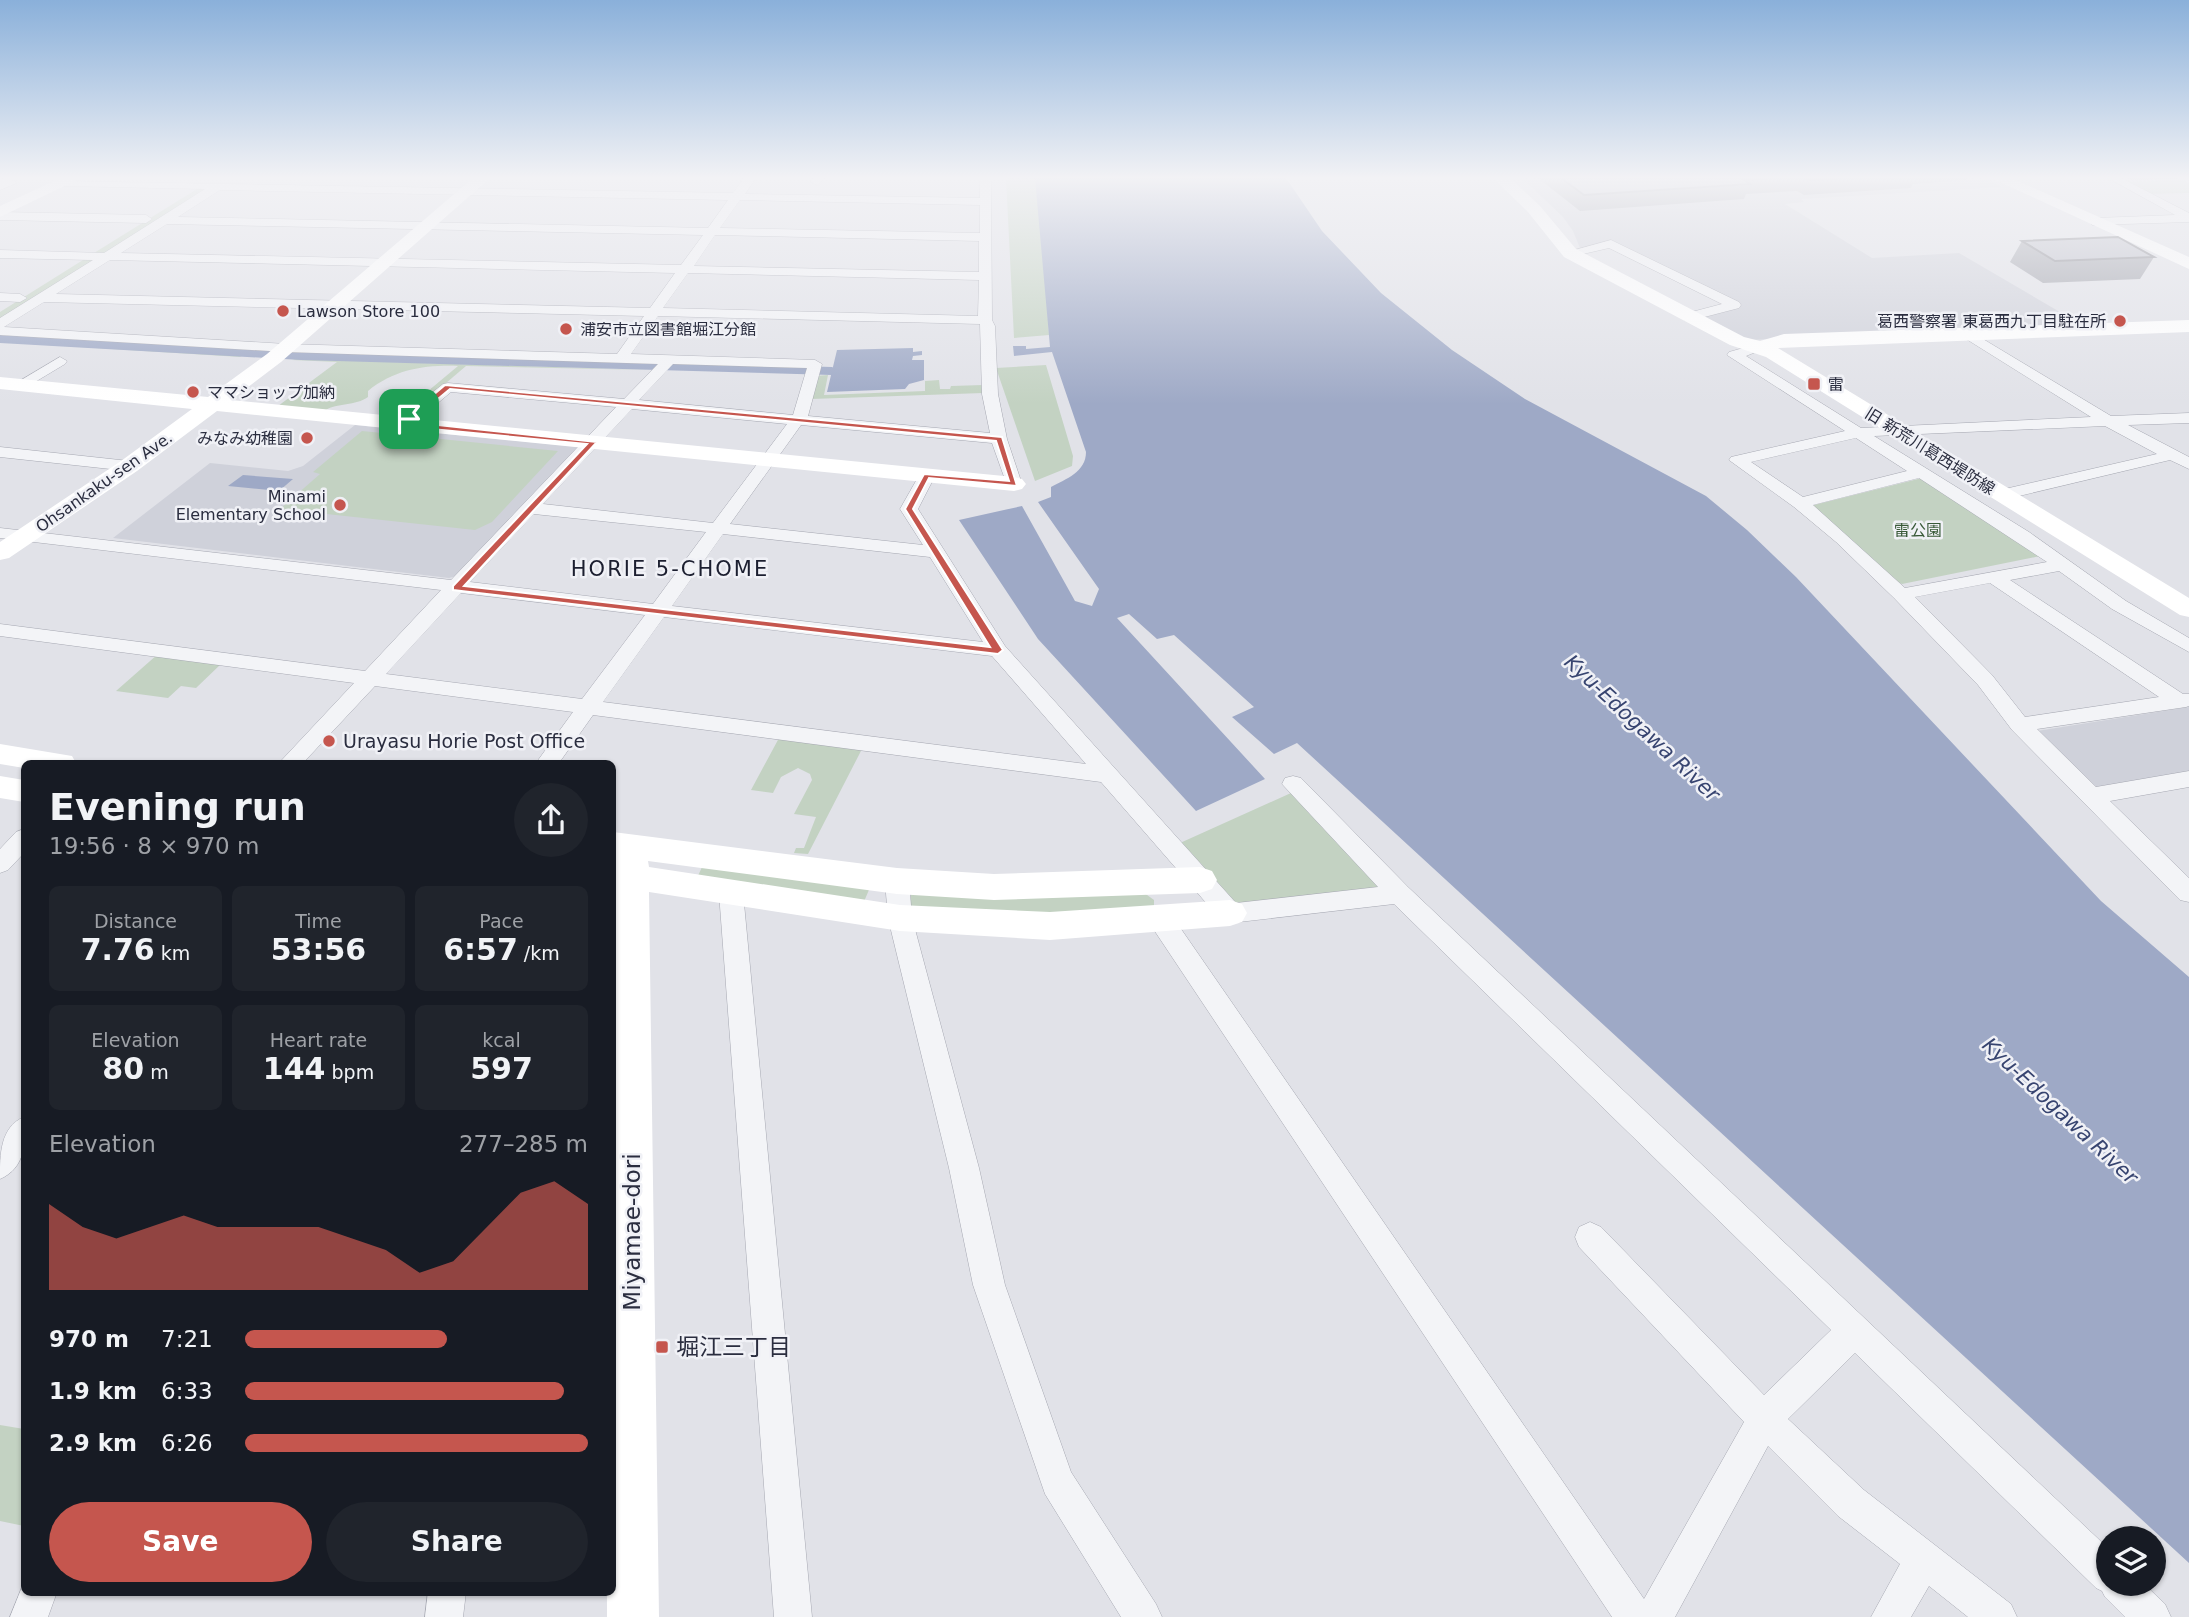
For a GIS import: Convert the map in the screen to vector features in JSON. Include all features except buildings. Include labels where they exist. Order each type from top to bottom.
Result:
[{"type":"street","points":[[0,310],[90,253]]},
{"type":"street","points":[[0,324],[111,253]]},
{"type":"street","name":"Ohsankaku-sen Ave.","points":[[0,553],[129,466],[213,405],[281,352],[394,253]]},
{"type":"street","points":[[621,358],[696,253]]},
{"type":"street","points":[[10,384],[1014,484],[999,439],[990,394],[988,326],[985,320],[986,253]]},
{"type":"street","name":"旧 新荒川葛西堤防線","points":[[1571,253],[1737,341],[1761,347],[2189,609]]},
{"type":"street","points":[[1630,253],[1734,304],[1689,317]]},
{"type":"street","points":[[2168,253],[2189,264]]},
{"type":"street","points":[[0,254],[986,276]]},
{"type":"street","points":[[0,297],[20,298]]},
{"type":"street","points":[[41,298],[985,320]]},
{"type":"street","points":[[2189,326],[1784,340],[1734,355],[2023,536],[2119,605],[2189,646]]},
{"type":"street","points":[[0,331],[281,352],[621,358],[664,366],[813,371],[803,412],[549,760]]},
{"type":"street","points":[[1968,334],[2106,420],[2189,464]]},
{"type":"street","points":[[10,384],[60,361]]},
{"type":"street","points":[[293,760],[664,366]]},
{"type":"street","points":[[403,424],[448,387],[999,439]]},
{"type":"street","points":[[2189,418],[1895,429],[1857,433],[1737,460],[1800,503],[1842,538],[1901,594],[1985,680],[2020,725],[2189,892]]},
{"type":"street","points":[[0,452],[129,466]]},
{"type":"street","points":[[2002,495],[2172,455]]},
{"type":"street","points":[[1800,503],[1922,472]]},
{"type":"street","points":[[927,476],[909,509],[998,650],[1230,913]]},
{"type":"street","points":[[529,508],[937,552]]},
{"type":"street","points":[[0,533],[998,650]]},
{"type":"street","points":[[1901,594],[1993,578],[2089,549]]},
{"type":"street","points":[[1993,578],[2184,700]]},
{"type":"street","points":[[0,630],[1109,775]]},
{"type":"street","points":[[2020,725],[2184,700]]},
{"type":"street","points":[[0,754],[41,760]]},
{"type":"street","points":[[2091,796],[2189,779]]},
{"type":"street","points":[[1293,783],[1399,894],[2096,1563]]},
{"type":"street","points":[[0,787],[21,790]]},
{"type":"street","points":[[0,864],[21,841]]},
{"type":"street","points":[[622,861],[993,887],[1200,880]]},
{"type":"street","points":[[622,861],[731,893],[900,918],[1050,926],[1161,920],[1399,894]]},
{"type":"street","name":"Miyamae-dori","points":[[622,861],[633,1617]]},
{"type":"street","points":[[897,881],[900,918],[964,1168],[989,1284],[1057,1482],[1143,1617]]},
{"type":"street","points":[[731,893],[793,1617]]},
{"type":"street","points":[[1161,920],[1633,1617]]},
{"type":"street","points":[[0,1165],[21,1134]]},
{"type":"street","points":[[1590,1237],[1764,1419],[1851,1503],[1998,1617]]},
{"type":"street","points":[[1655,1617],[1764,1419],[1854,1331]]},
{"type":"street","points":[[1890,1617],[1923,1561]]},
{"type":"street","points":[[29,1617],[37,1596]]},
{"type":"street","points":[[444,1617],[447,1596]]},
{"type":"street","points":[[2130,1596],[2152,1617]]},
{"type":"shaded area","points":[[1637,253],[1865,253],[1872,258],[1960,253],[2084,326],[1747,340],[1700,316],[1741,304]]},
{"type":"shaded area","name":"Minami Elementary School","points":[[355,425],[579,447],[456,576],[449,578],[113,538],[210,463],[288,471],[303,466]]},
{"type":"shaded area","points":[[2189,707],[2189,772],[2096,787],[2037,731]]},
{"type":"green space","points":[[1010,253],[1044,253],[1049,335],[1014,338]]},
{"type":"green space","points":[[83,260],[97,260],[0,320],[0,312]]},
{"type":"green space","points":[[0,342],[243,355],[240,357]]},
{"type":"green space","points":[[292,360],[650,370],[466,366],[405,418],[397,417],[458,366],[434,366],[400,373],[368,391],[368,397],[363,400],[326,410],[278,406],[337,362]]},
{"type":"green space","points":[[1046,365],[1073,456],[1072,466],[1035,481],[996,368]]},
{"type":"green space","points":[[828,375],[824,395],[925,391],[925,381],[939,380],[940,389],[983,385],[983,393],[811,399],[816,376]]},
{"type":"green space","points":[[362,431],[558,451],[492,522],[475,530],[280,509],[320,474],[313,472]]},
{"type":"green space","name":"雷公園","points":[[1922,478],[2045,555],[1902,584],[1893,580],[1814,509],[1814,505]]},
{"type":"green space","points":[[158,654],[221,664],[196,688],[181,686],[168,698],[116,691]]},
{"type":"green space","points":[[779,738],[862,749],[808,854],[794,853],[796,848],[804,848],[816,817],[794,814],[812,780],[810,774],[798,768],[781,777],[773,793],[751,790]]},
{"type":"green space","points":[[1291,793],[1379,885],[1377,890],[1242,905],[1233,901],[1180,843]]},
{"type":"green space","points":[[703,865],[871,885],[863,904],[696,880]]},
{"type":"green space","points":[[1143,892],[1154,900],[1154,907],[1149,911],[926,914],[909,905],[911,894]]},
{"type":"green space","points":[[0,1425],[21,1428],[21,1525],[0,1521]]},
{"type":"water","name":"Kyu-Edogawa River","points":[[1042,253],[1343,253],[1381,293],[1452,350],[1525,399],[1706,496],[1747,530],[1796,577],[2101,901],[2189,977],[2189,1563],[2166,1542],[2166,1526],[2149,1526],[1297,743],[1274,754],[1232,717],[1254,707],[1174,635],[1157,639],[1129,614],[1117,618],[1265,779],[1196,811],[1038,639],[959,520],[1022,506],[1075,601],[1092,606],[1099,589],[1038,502],[1051,497],[1051,487],[1079,470],[1086,452],[1052,352],[1014,356],[1013,346],[1026,346],[1026,349],[1050,347]]},
{"type":"water","points":[[913,348],[913,352],[922,351],[922,355],[913,356],[912,360],[924,360],[924,380],[909,384],[905,389],[827,392],[837,350]]},
{"type":"water","points":[[243,475],[293,479],[279,491],[228,486]]},
{"type":"waterway","points":[[0,339],[301,356],[832,371]]},
{"type":"place","name":"Lawson Store 100","points":[[283,311]]},
{"type":"place","name":"葛西警察署 東葛西九丁目駐在所","points":[[2120,321]]},
{"type":"place","name":"浦安市立図書館堀江分館","points":[[566,329]]},
{"type":"place","name":"雷","points":[[1814,384]]},
{"type":"place","name":"ママショップ加納","points":[[193,392]]},
{"type":"place","name":"みなみ幼稚園","points":[[307,438]]},
{"type":"place","name":"Minami Elementary School","points":[[340,505]]},
{"type":"place","name":"Urayasu Horie Post Office","points":[[329,741]]},
{"type":"place","name":"堀江三丁目","points":[[662,1347]]},
{"type":"district","name":"HORIE 5-CHOME","points":[[670,569]]},
{"type":"route","points":[[448,387],[999,439],[1014,484],[927,476],[909,509],[998,650],[457,588],[520,517],[593,442],[403,424],[409,419],[448,387]]}]
